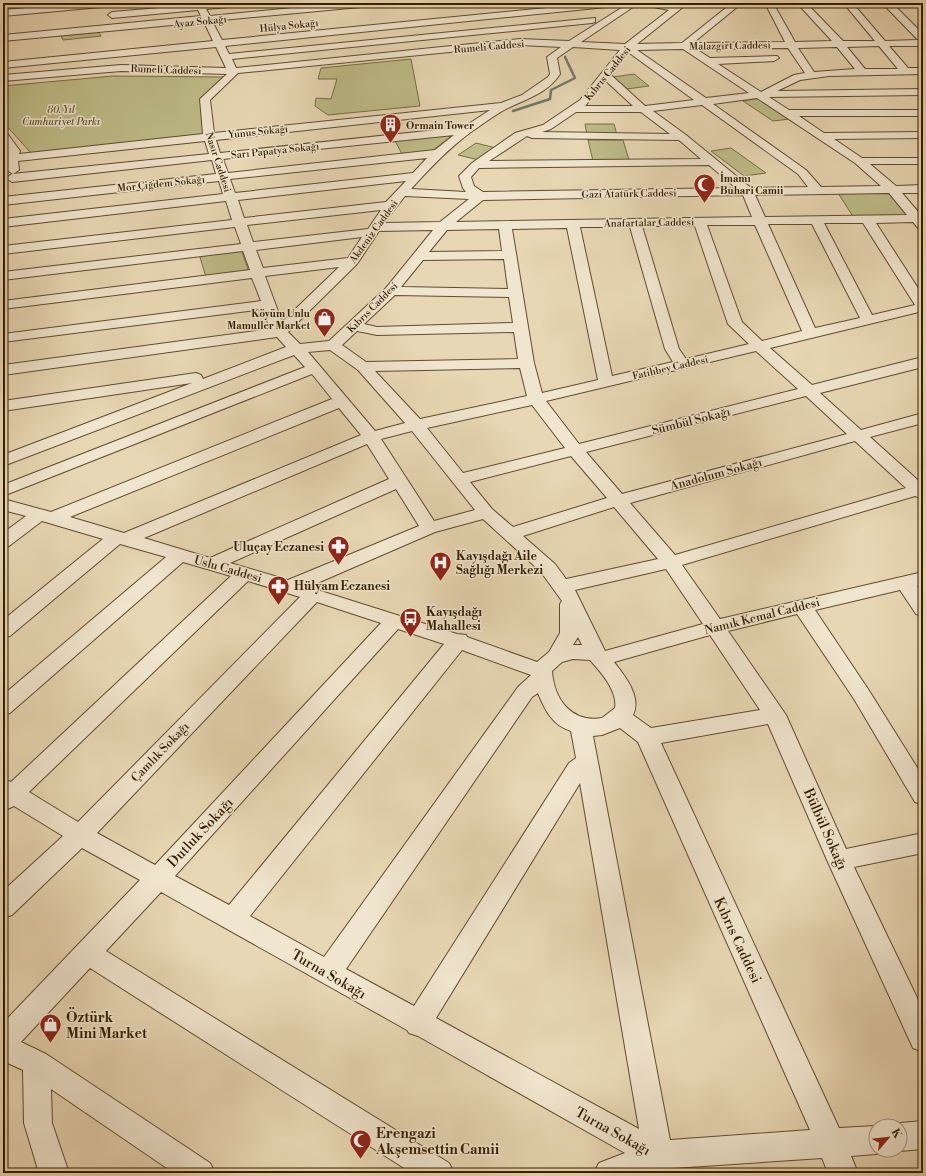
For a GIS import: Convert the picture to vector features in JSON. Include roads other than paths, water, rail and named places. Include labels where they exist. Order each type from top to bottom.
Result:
[{"type":"street","points":[[3,13],[112,3]]},
{"type":"street","points":[[106,16],[200,5],[240,3]]},
{"type":"street","points":[[3,38],[207,20],[371,3]]},
{"type":"street","name":"Hülya Sokağı","points":[[3,65],[509,15],[574,5],[624,3]]},
{"type":"street","name":"Akdeniz Caddesi","points":[[279,331],[352,261],[390,205],[415,176],[438,153],[467,130],[504,105],[526,97],[552,79],[555,74],[552,56],[570,45],[595,22],[635,3]]},
{"type":"street","points":[[646,3],[680,6]]},
{"type":"street","points":[[738,3],[700,32],[685,46],[710,61],[859,161],[892,189],[921,221]]},
{"type":"street","points":[[768,3],[798,57],[811,75]]},
{"type":"street","points":[[802,3],[887,3],[918,29],[923,42]]},
{"type":"street","points":[[802,3],[840,44],[862,72]]},
{"type":"street","points":[[848,3],[905,71]]},
{"type":"street","points":[[200,5],[233,73]]},
{"type":"street","points":[[574,5],[595,22]]},
{"type":"street","name":"Kıbrıs Caddesi","points":[[333,345],[391,291],[444,226],[480,196],[469,188],[465,176],[476,165],[518,135],[547,127],[584,102],[627,47],[680,6]]},
{"type":"street","points":[[502,7],[536,43]]},
{"type":"street","points":[[226,57],[521,27],[595,22]]},
{"type":"street","name":"Malazgirt Caddesi","points":[[536,43],[627,47],[923,42]]},
{"type":"street","name":"Rumeli Caddesi","points":[[3,80],[122,71],[233,73],[536,43]]},
{"type":"street","points":[[627,47],[802,172],[817,190]]},
{"type":"street","points":[[710,61],[798,57]]},
{"type":"street","points":[[760,95],[798,77],[811,75],[829,73],[923,71]]},
{"type":"street","name":"Nasır Caddesi","points":[[233,73],[205,99],[209,137],[279,331]]},
{"type":"street","points":[[605,75],[643,109],[682,137],[710,162],[747,191],[810,334]]},
{"type":"street","points":[[574,109],[643,109],[760,95],[923,92]]},
{"type":"street","name":"Yunus Sokağı","points":[[7,156],[209,137],[504,105]]},
{"type":"street","points":[[788,113],[923,113]]},
{"type":"street","name":"Sarı Papatya Sokağı","points":[[12,178],[467,130]]},
{"type":"street","points":[[3,135],[14,151],[7,156],[13,170],[12,178],[3,196]]},
{"type":"street","points":[[518,135],[682,137]]},
{"type":"street","points":[[822,136],[923,135]]},
{"type":"street","name":"Mor Çiğdem Sokağı","points":[[3,201],[438,153]]},
{"type":"street","points":[[859,161],[923,161]]},
{"type":"street","points":[[476,165],[710,162]]},
{"type":"street","points":[[3,223],[415,176]]},
{"type":"street","name":"Gazi Atatürk Caddesi","points":[[401,192],[480,196],[923,188]]},
{"type":"street","points":[[3,250],[390,205]]},
{"type":"street","points":[[867,219],[923,307]]},
{"type":"street","name":"Anafartalar Caddesi","points":[[3,276],[248,247],[373,229],[444,226],[867,219],[921,221]]},
{"type":"street","points":[[816,220],[868,320]]},
{"type":"street","points":[[700,222],[735,324],[921,490]]},
{"type":"street","points":[[635,223],[672,349],[682,364]]},
{"type":"street","points":[[573,224],[606,382]]},
{"type":"street","points":[[505,225],[526,363],[536,399]]},
{"type":"street","points":[[418,256],[510,256]]},
{"type":"street","points":[[3,305],[352,261]]},
{"type":"street","points":[[391,291],[515,293]]},
{"type":"street","points":[[3,338],[269,304]]},
{"type":"street","name":"Fatihbey Caddesi","points":[[3,631],[121,538],[371,437],[416,425],[536,399],[923,307]]},
{"type":"street","points":[[354,326],[377,331],[520,327]]},
{"type":"street","points":[[3,370],[279,331],[295,350],[315,368],[371,437],[430,528]]},
{"type":"street","points":[[3,461],[295,350],[333,345],[363,367],[416,425],[486,513],[548,568],[566,591],[598,656],[615,679],[626,702],[625,710],[621,717],[604,726],[593,728],[581,726],[558,713],[542,674]]},
{"type":"street","name":"Sümbül Sokağı","points":[[460,479],[923,362]]},
{"type":"street","points":[[363,367],[526,363]]},
{"type":"street","points":[[3,491],[315,368]]},
{"type":"street","points":[[3,406],[229,374]]},
{"type":"street","name":"Bülbül Sokağı","points":[[536,399],[575,450],[671,562],[775,715],[839,860],[915,1003],[923,1039]]},
{"type":"street","points":[[3,542],[46,516],[342,401]]},
{"type":"street","name":"Anadolum Sokağı","points":[[510,534],[619,500],[923,418]]},
{"type":"street","points":[[212,564],[400,481]]},
{"type":"street","points":[[566,591],[921,490]]},
{"type":"street","name":"Uslu Caddesi","points":[[3,504],[246,573],[314,594],[459,640],[542,674]]},
{"type":"street","points":[[290,587],[430,528],[486,513]]},
{"type":"street","points":[[3,707],[180,555]]},
{"type":"street","points":[[6,795],[246,573]]},
{"type":"street","name":"Namık Kemal Caddesi","points":[[598,656],[923,578]]},
{"type":"street","points":[[904,582],[923,609]]},
{"type":"street","points":[[557,655],[570,633],[566,591]]},
{"type":"street","name":"Çamlık Sokağı","points":[[3,907],[80,835],[314,594]]},
{"type":"street","points":[[802,606],[861,694],[923,796]]},
{"type":"street","name":"Dutluk Sokağı","points":[[3,1042],[159,877],[396,620]]},
{"type":"street","points":[[233,919],[459,640]]},
{"type":"street","points":[[328,973],[525,692],[542,674],[548,661],[557,655],[573,652],[598,656]]},
{"type":"street","points":[[647,737],[775,715]]},
{"type":"street","name":"Kıbrıs Caddesi","points":[[621,717],[647,737],[843,1173]]},
{"type":"street","points":[[581,726],[586,762],[591,775],[660,1167]]},
{"type":"street","points":[[418,1024],[577,769],[586,762]]},
{"type":"street","name":"Turna Sokağı","points":[[6,795],[159,877],[418,1024],[660,1167]]},
{"type":"street","points":[[839,860],[923,843]]},
{"type":"street","points":[[88,953],[439,1173]]},
{"type":"street","points":[[3,1046],[36,1062],[200,1173]]},
{"type":"street","points":[[36,1062],[38,1123],[54,1173]]},
{"type":"street","points":[[908,1136],[923,1135]]},
{"type":"street","points":[[609,1173],[831,1144],[868,1141]]},
{"type":"waterway","points":[[513,111],[550,99],[551,90],[575,78],[565,57]]},
{"type":"place","name":"Ormain Tower","points":[[390,144]]},
{"type":"place","name":"İmamı Buhari Camii","points":[[704,204]]},
{"type":"place","name":"Köyüm Unlu Mamuller Market","points":[[325,338]]},
{"type":"place","name":"Uluçay Eczanesi","points":[[339,566]]},
{"type":"place","name":"Kayışdağı Aile Sağlığı Merkezi","points":[[441,582]]},
{"type":"place","name":"Hülyam Eczanesi","points":[[279,606]]},
{"type":"place","name":"Kayışdağı Mahallesi","points":[[411,638]]},
{"type":"place","name":"Öztürk Mini Market","points":[[51,1044]]},
{"type":"place","name":"Erengazi Akşemsettin Camii","points":[[360,1160]]},
{"type":"park label","name":"80. Yıl Cumhuriyet Parkı","points":[[61,114]]}]
